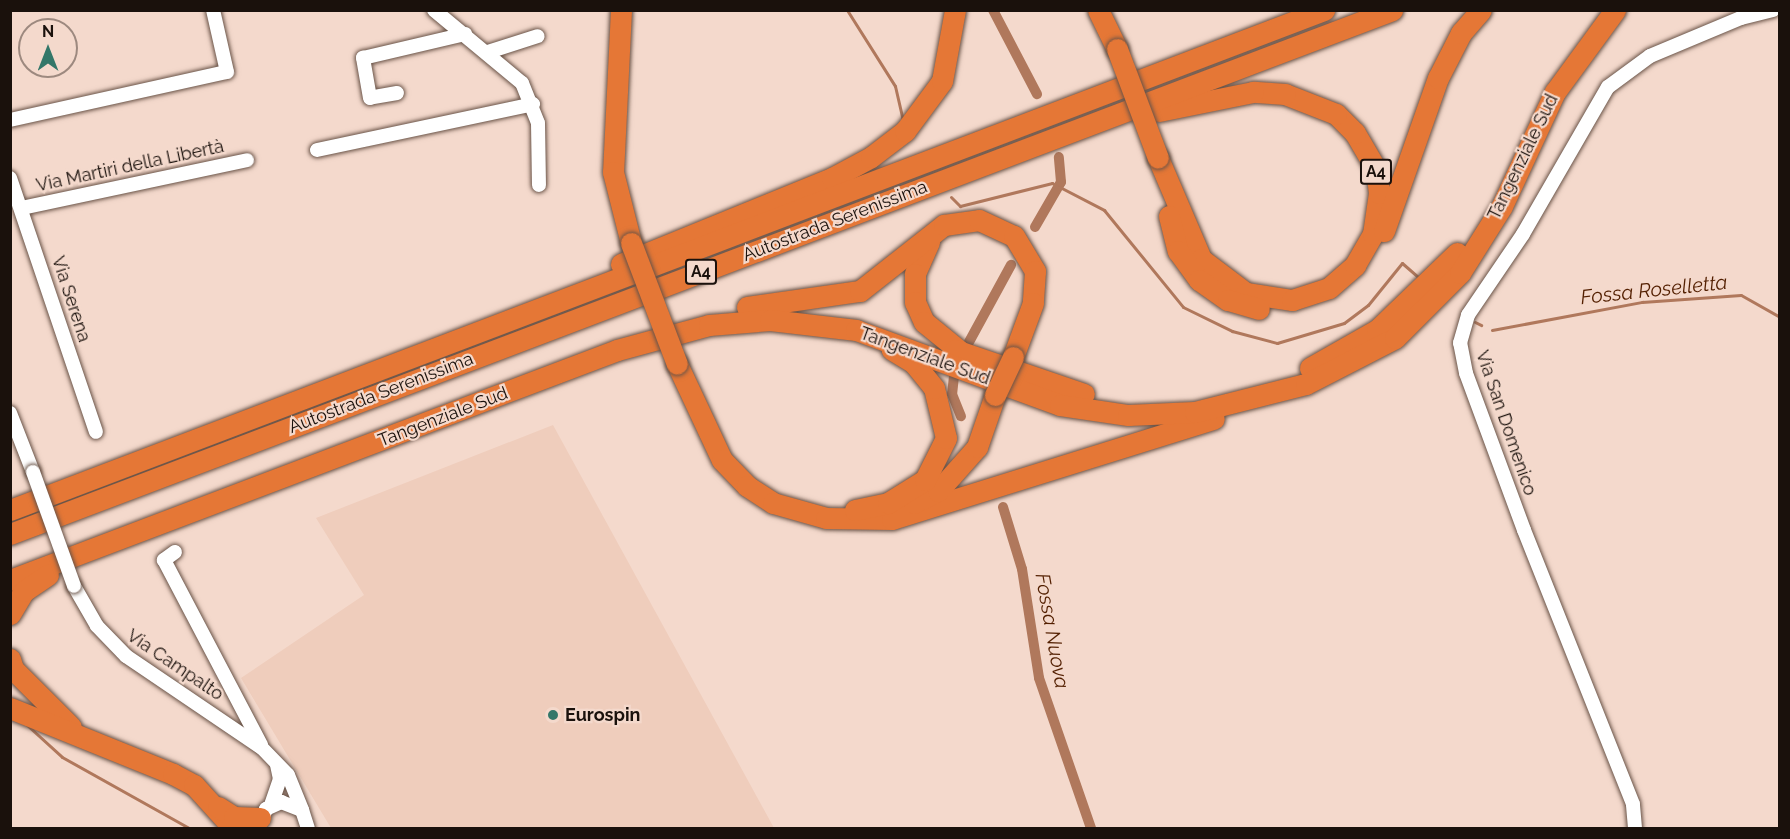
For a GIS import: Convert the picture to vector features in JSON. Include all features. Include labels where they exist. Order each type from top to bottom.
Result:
[{"type":"highway","points":[[621,10],[613,172],[631,243],[677,363],[722,460],[747,486],[801,513],[844,519],[892,519],[1017,483],[1306,384]]},
{"type":"highway","name":"A4","points":[[552,304],[662,245],[832,178],[871,157],[905,131],[942,81],[955,10]]},
{"type":"highway","name":"A4","points":[[1059,136],[1219,97],[1284,94],[1336,114],[1355,133],[1376,170],[1378,214],[1366,251],[1344,277],[1312,295],[1273,299],[1246,293],[1201,259],[1167,185],[1158,158],[1117,49],[1098,10]]},
{"type":"highway","name":"Autostrada Serenissima","points":[[10,510],[1324,10]]},
{"type":"highway","name":"Autostrada Serenissima","points":[[10,534],[1392,10]]},
{"type":"highway","name":"A4","points":[[1167,185],[1178,251],[1208,288],[1228,300],[1266,309],[1324,299],[1353,281],[1375,253],[1438,78],[1461,33],[1481,10]]},
{"type":"highway","name":"Tangenziale Sud","points":[[10,567],[642,329],[698,313],[747,307],[846,314],[962,352],[1065,391],[1168,402],[1236,393],[1334,357],[1377,330],[1449,265],[1483,214],[1546,82],[1597,10]]},
{"type":"highway","name":"Tangenziale Sud","points":[[10,580],[649,339],[743,321],[800,322],[880,336],[1060,405],[1128,415],[1195,412],[1306,384],[1395,339],[1460,273],[1502,206],[1555,92],[1616,10]]},
{"type":"highway","points":[[747,307],[860,291],[944,225],[966,220],[991,223],[1028,252],[1035,291],[1013,357],[995,396],[977,447],[938,491],[896,512],[844,519]]},
{"type":"highway","points":[[944,225],[918,262],[914,292],[924,322],[962,352]]},
{"type":"highway","points":[[747,486],[821,508],[877,507],[919,485],[939,460],[946,438],[942,411],[924,372],[885,347],[800,322]]},
{"type":"highway","points":[[10,614],[17,599],[33,584],[144,530]]},
{"type":"highway","points":[[10,659],[13,669],[64,723],[95,740]]},
{"type":"highway","points":[[10,708],[95,740],[173,774],[234,817],[263,817]]},
{"type":"highway","points":[[212,803],[233,828]]},
{"type":"street","points":[[10,120],[227,72],[213,10]]},
{"type":"street","points":[[434,10],[488,52],[522,83],[533,104],[539,185]]},
{"type":"street","name":"Via San Domenico","points":[[1635,828],[1633,804],[1524,530],[1466,373],[1460,343],[1468,315],[1523,234],[1608,87],[1650,56],[1746,14],[1773,10]]},
{"type":"street","points":[[397,93],[370,98],[363,58],[465,34]]},
{"type":"street","points":[[488,52],[538,36]]},
{"type":"street","points":[[317,150],[533,104]]},
{"type":"street","name":"Via Martiri della Libertà","points":[[22,208],[247,160]]},
{"type":"street","name":"Via Serena","points":[[10,178],[96,432]]},
{"type":"street","name":"Via Campalto","points":[[10,413],[74,586],[97,626],[126,656],[262,748],[276,762],[296,789],[306,819]]},
{"type":"street","points":[[175,552],[164,560],[262,748]]},
{"type":"street","points":[[263,817],[280,779],[276,762]]},
{"type":"street","points":[[263,817],[287,802],[306,819],[321,828]]},
{"type":"shaded area","points":[[553,425],[774,828],[331,828],[241,678],[364,595],[316,518]]},
{"type":"waterway","name":"Fossa Roselletta","points":[[847,10],[895,86],[903,120]]},
{"type":"waterway","name":"Fossa Nuova","points":[[993,10],[1037,94]]},
{"type":"waterway","name":"Fossa Nuova","points":[[1035,227],[1061,182],[1059,157]]},
{"type":"waterway","name":"Fossa Roselletta","points":[[951,197],[960,206],[1052,183],[1104,210],[1183,307],[1232,331],[1277,343],[1344,323],[1368,305],[1402,263],[1419,278]]},
{"type":"waterway","name":"Fossa Nuova","points":[[969,342],[1011,265]]},
{"type":"waterway","name":"Fossa Roselletta","points":[[1492,330],[1642,302],[1741,295],[1780,317]]},
{"type":"waterway","name":"Fossa Roselletta","points":[[1475,322],[1481,325]]},
{"type":"waterway","name":"Fossa Nuova","points":[[954,376],[952,394],[961,416]]},
{"type":"waterway","name":"Fossa Nuova","points":[[1003,507],[1022,569],[1039,678],[1091,828]]},
{"type":"waterway","points":[[27,725],[62,757],[189,828]]},
{"type":"place","name":"Eurospin","points":[[553,715]]}]
